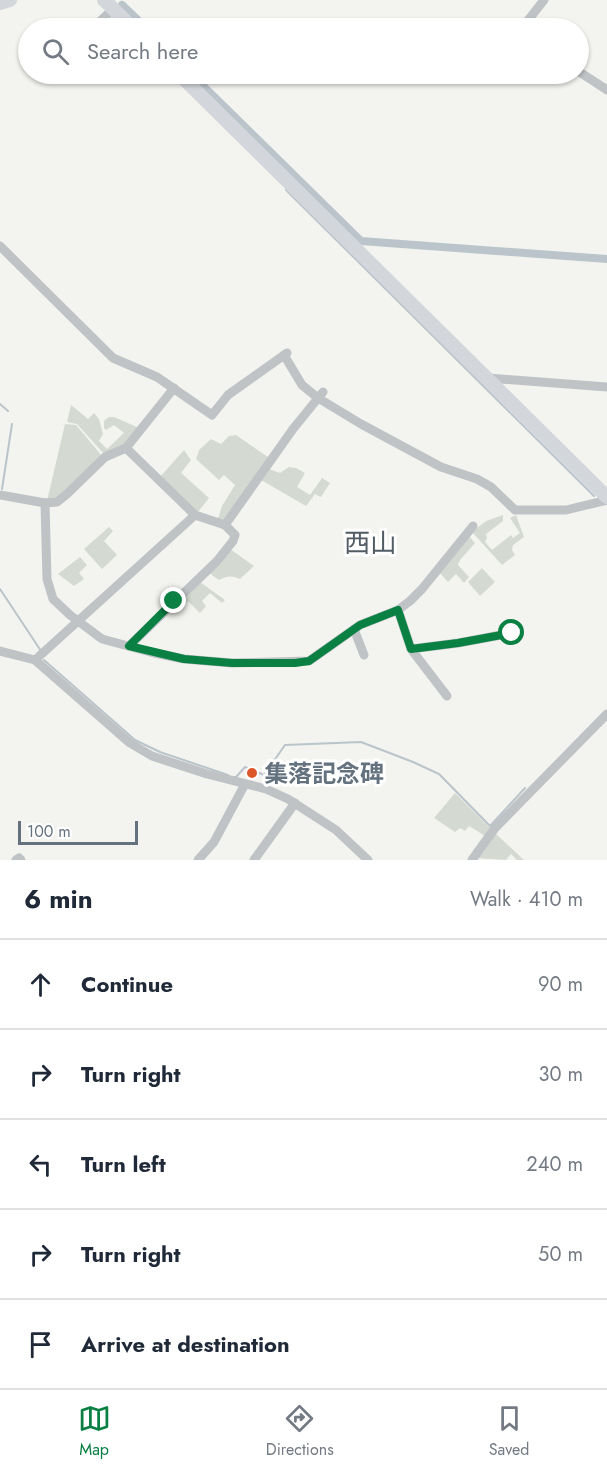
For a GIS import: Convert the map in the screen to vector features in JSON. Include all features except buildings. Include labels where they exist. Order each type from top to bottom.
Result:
[{"type":"street","points":[[0,3],[10,0]]},
{"type":"street","points":[[530,18],[544,0]]},
{"type":"street","points":[[100,18],[109,4],[124,18]]},
{"type":"street","points":[[589,78],[607,90]]},
{"type":"street","points":[[0,246],[113,358],[157,377],[212,415],[228,396],[286,354],[302,385],[361,424],[441,467],[477,479],[492,487],[515,510],[566,510],[607,499],[190,84]]},
{"type":"street","points":[[488,378],[607,387]]},
{"type":"street","points":[[0,495],[45,503],[57,502],[105,457],[126,448],[174,388]]},
{"type":"street","points":[[225,525],[320,395]]},
{"type":"street","points":[[126,448],[195,515],[225,525],[235,535],[217,561],[129,646]]},
{"type":"street","points":[[45,503],[47,579],[53,599],[78,622],[102,639],[184,659],[232,663],[309,661],[354,629],[398,610],[422,589],[473,526]]},
{"type":"street","points":[[35,660],[195,515]]},
{"type":"street","points":[[398,610],[411,649],[447,696]]},
{"type":"street","points":[[354,629],[364,655]]},
{"type":"street","points":[[411,649],[512,633]]},
{"type":"street","points":[[0,651],[35,660],[130,743],[152,756],[266,789],[295,803],[336,830],[368,860]]},
{"type":"street","points":[[472,860],[495,828],[607,714]]},
{"type":"street","points":[[198,860],[214,842],[245,784]]},
{"type":"street","points":[[254,860],[295,803]]},
{"type":"street","points":[[16,860],[19,858],[21,860]]},
{"type":"shaded area","points":[[71,405],[88,419],[94,413],[99,419],[103,434],[99,441],[107,449],[124,433],[114,425],[106,430],[104,428],[104,421],[109,417],[139,428],[126,446],[104,454],[77,424],[67,422]]},
{"type":"shaded area","points":[[65,424],[76,425],[102,456],[66,493],[47,501]]},
{"type":"shaded area","points":[[236,435],[268,457],[224,522],[218,519],[222,506],[235,485],[224,475],[219,480],[196,459],[199,450],[211,439],[221,444],[229,436]]},
{"type":"shaded area","points":[[184,450],[191,460],[181,473],[209,498],[198,512],[160,477]]},
{"type":"shaded area","points":[[289,467],[305,473],[297,487],[310,495],[322,478],[330,483],[321,497],[315,494],[306,506],[261,480],[269,469],[280,473]]},
{"type":"shaded area","points":[[503,515],[503,521],[486,534],[485,542],[492,550],[511,535],[513,538],[520,533],[510,518],[516,515],[524,537],[513,545],[512,550],[515,555],[502,565],[472,532],[486,521]]},
{"type":"shaded area","points":[[109,527],[113,531],[104,541],[117,555],[102,569],[84,549]]},
{"type":"shaded area","points":[[468,535],[475,543],[458,565],[469,577],[464,583],[456,574],[448,582],[439,572]]},
{"type":"shaded area","points":[[230,549],[254,566],[240,579],[229,576],[219,580],[209,573]]},
{"type":"shaded area","points":[[80,557],[87,565],[79,573],[84,579],[74,586],[58,574]]},
{"type":"shaded area","points":[[482,568],[495,582],[480,596],[468,582]]},
{"type":"shaded area","points":[[200,582],[225,600],[222,603],[210,593],[202,601],[206,606],[200,613],[188,601],[179,611],[174,605]]},
{"type":"shaded area","points":[[455,793],[491,829],[485,836],[469,826],[465,831],[460,828],[455,832],[434,818]]},
{"type":"shaded area","points":[[495,833],[524,860],[517,860],[511,854],[506,860],[476,858]]},
{"type":"waterway","points":[[122,5],[136,18]]},
{"type":"waterway","points":[[201,84],[361,241],[607,259]]},
{"type":"waterway","points":[[286,190],[594,496]]},
{"type":"waterway","points":[[0,404],[8,411]]},
{"type":"waterway","points":[[2,489],[12,424]]},
{"type":"waterway","points":[[0,589],[41,651]]},
{"type":"waterway","points":[[44,660],[135,740],[160,752],[228,775]]},
{"type":"waterway","points":[[234,777],[245,767],[264,775],[285,745],[361,742],[439,774],[490,826],[525,788]]},
{"type":"place","name":"集落記念碑","points":[[252,773]]},
{"type":"district","name":"西山","points":[[370,543]]},
{"type":"route","points":[[174,601],[129,646],[184,659],[232,663],[295,663],[309,661],[360,625],[398,610],[411,649],[512,633]]}]
